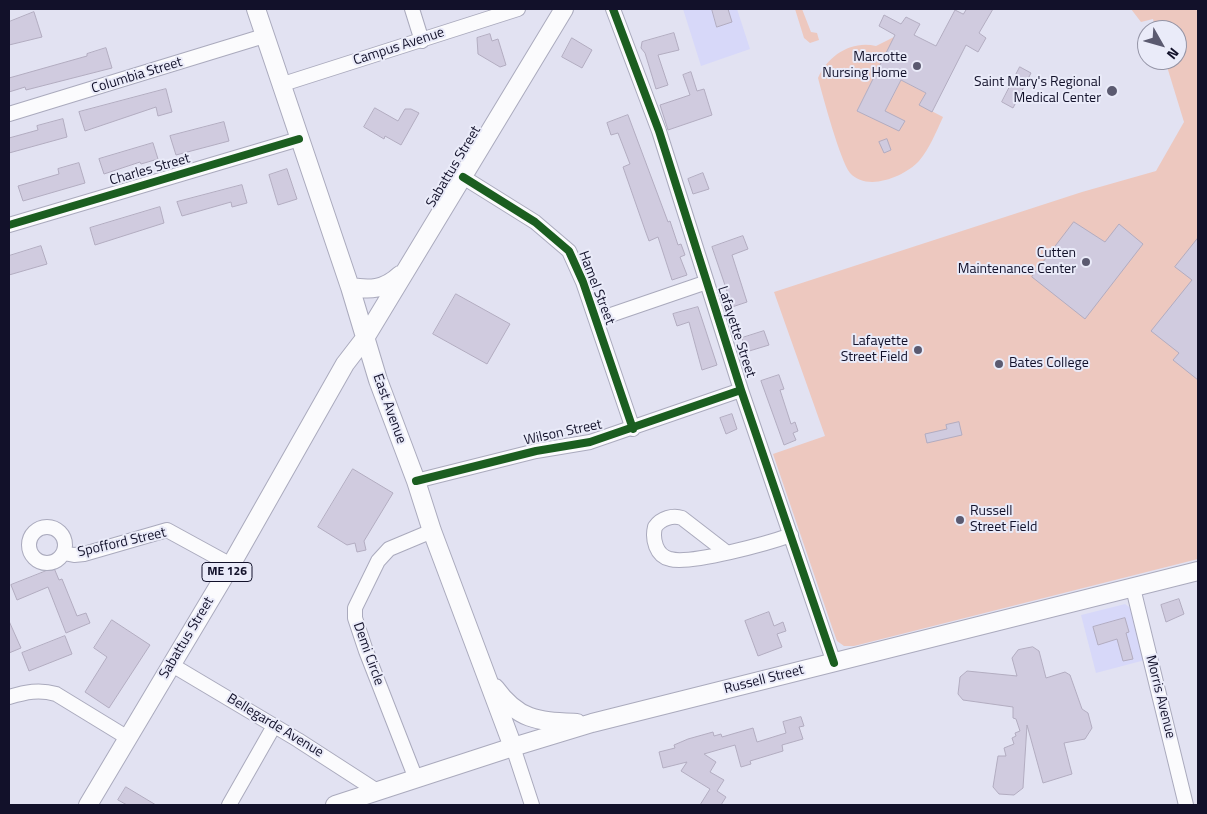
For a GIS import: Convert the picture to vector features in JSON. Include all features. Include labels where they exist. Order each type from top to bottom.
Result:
[{"type":"main road","name":"East Avenue","points":[[256,9],[280,85],[350,287],[365,338],[432,531],[513,747]]},
{"type":"main road","name":"Sabattus Street","points":[[88,805],[231,565],[346,364],[365,338],[564,9]]},
{"type":"main road","points":[[350,287],[372,289],[384,287],[407,268]]},
{"type":"main road","name":"Russell Street","points":[[335,805],[592,723],[1198,571]]},
{"type":"main road","points":[[486,675],[506,702],[520,713],[536,720],[592,723]]},
{"type":"street","points":[[412,9],[422,40]]},
{"type":"street","name":"Campus Avenue","points":[[280,85],[518,9]]},
{"type":"street","name":"Lafayette Street","points":[[613,9],[659,131],[741,390],[834,663]]},
{"type":"street","name":"Columbia Street","points":[[9,114],[264,36]]},
{"type":"street","name":"Charles Street","points":[[9,225],[299,139]]},
{"type":"street","name":"Hamel Street","points":[[463,177],[535,222],[569,251],[577,266],[633,429]]},
{"type":"street","points":[[596,320],[707,282]]},
{"type":"street","name":"Wilson Street","points":[[416,481],[536,451],[590,442],[633,429],[741,390]]},
{"type":"street","points":[[726,552],[682,518],[664,519],[656,527],[654,538],[658,550],[668,559],[680,561],[726,552],[791,534]]},
{"type":"street","name":"Spofford Street","points":[[64,553],[74,556],[84,554],[167,530],[231,565]]},
{"type":"street","name":"Demi Circle","points":[[416,780],[366,651],[355,618],[355,608],[374,570],[389,549],[432,531]]},
{"type":"street","name":"Morris Avenue","points":[[1133,588],[1186,805]]},
{"type":"street","name":"Bellegarde Avenue","points":[[172,665],[377,791]]},
{"type":"street","points":[[9,697],[29,691],[44,690],[56,694],[128,738]]},
{"type":"street","points":[[229,805],[274,726]]},
{"type":"street","name":"East Avenue","points":[[513,747],[532,805]]},
{"type":"shaded area","points":[[683,9],[737,9],[750,49],[701,66]]},
{"type":"shaded area","points":[[795,9],[802,9],[811,32],[817,33],[819,40],[810,43],[804,38]]},
{"type":"shaded area","name":"Bates College","points":[[1131,9],[1198,9],[1198,559],[854,646],[844,646],[837,641],[773,454],[825,436],[774,292],[1082,192],[1156,171],[1184,122],[1168,70],[1187,70],[1187,20],[1139,20]]},
{"type":"shaded area","points":[[894,37],[857,111],[880,121],[901,80],[926,93],[920,105],[943,117],[926,151],[912,167],[895,177],[885,180],[875,182],[857,179],[850,173],[841,155],[818,78],[828,62],[842,51],[858,45],[876,46]]},
{"type":"shaded area","points":[[1125,604],[1132,609],[1145,660],[1096,673],[1081,615]]},
{"type":"building","points":[[712,9],[728,9],[732,22],[717,27]]},
{"type":"building","name":"Marcotte Nursing Home","points":[[967,9],[993,9],[979,33],[986,38],[978,52],[966,45],[932,112],[919,105],[926,93],[901,80],[885,111],[905,121],[899,131],[857,111],[895,35],[879,26],[884,15],[901,24],[906,17],[920,24],[914,35],[936,46],[955,10],[963,14]]},
{"type":"building","points":[[34,12],[42,37],[9,45],[9,22]]},
{"type":"building","points":[[674,33],[679,50],[658,55],[668,85],[656,89],[645,53],[641,48],[642,42]]},
{"type":"building","points":[[490,34],[492,41],[498,39],[506,65],[500,67],[478,54],[477,38]]},
{"type":"building","points":[[572,38],[592,50],[582,68],[562,57]]},
{"type":"building","points":[[106,48],[112,68],[26,90],[25,87],[9,92],[9,78],[87,56],[87,54]]},
{"type":"building","points":[[1020,67],[1031,73],[1013,108],[1002,102]]},
{"type":"building","points":[[691,72],[697,91],[704,89],[712,115],[668,130],[660,105],[690,95],[683,75]]},
{"type":"building","points":[[166,89],[172,112],[158,116],[156,107],[85,131],[79,112]]},
{"type":"building","points":[[375,108],[398,121],[405,109],[411,109],[419,113],[401,145],[385,136],[384,139],[364,127]]},
{"type":"building","points":[[628,115],[668,222],[670,221],[678,245],[681,244],[685,255],[680,257],[687,275],[672,280],[658,237],[649,241],[623,167],[630,164],[618,133],[611,135],[607,123]]},
{"type":"building","points":[[63,119],[67,137],[9,153],[9,138],[38,130],[37,126]]},
{"type":"building","points":[[224,122],[229,141],[176,155],[170,136]]},
{"type":"building","points":[[887,139],[891,150],[884,153],[879,142]]},
{"type":"building","points":[[153,143],[158,159],[141,164],[140,162],[104,174],[99,159]]},
{"type":"building","points":[[79,163],[85,183],[23,201],[18,186],[59,174],[58,169]]},
{"type":"building","points":[[287,169],[297,199],[278,205],[269,175]]},
{"type":"building","points":[[703,173],[709,189],[693,194],[688,179]]},
{"type":"building","points":[[242,185],[247,203],[232,207],[231,202],[182,216],[177,202]]},
{"type":"building","points":[[160,207],[164,223],[95,245],[90,228]]},
{"type":"building","name":"Cutten Maintenance Center","points":[[1074,222],[1105,242],[1119,224],[1143,244],[1085,319],[1032,277]]},
{"type":"building","points":[[743,236],[748,249],[732,255],[747,302],[729,308],[724,295],[728,294],[712,247]]},
{"type":"building","points":[[1198,238],[1198,380],[1173,360],[1179,353],[1151,331],[1192,280],[1175,267]]},
{"type":"building","points":[[41,246],[47,264],[9,275],[9,256]]},
{"type":"building","points":[[456,294],[510,324],[487,364],[433,334]]},
{"type":"building","points":[[698,307],[717,365],[702,370],[689,322],[677,326],[673,314]]},
{"type":"building","points":[[764,331],[769,345],[746,352],[742,338]]},
{"type":"building","points":[[779,375],[784,389],[780,390],[791,424],[795,422],[798,431],[793,433],[796,440],[784,445],[761,381]]},
{"type":"building","points":[[732,414],[737,429],[726,434],[720,418]]},
{"type":"building","points":[[959,422],[962,435],[927,443],[925,434],[947,429],[946,425]]},
{"type":"building","points":[[353,469],[393,493],[364,541],[366,550],[357,552],[355,543],[347,545],[318,527]]},
{"type":"building","points":[[54,568],[59,580],[62,579],[77,616],[86,613],[90,623],[66,633],[48,587],[17,600],[11,585]]},
{"type":"building","points":[[1179,599],[1184,614],[1166,622],[1161,605]]},
{"type":"building","points":[[769,612],[774,626],[783,622],[786,631],[777,634],[782,647],[758,656],[745,621]]},
{"type":"building","points":[[1125,618],[1129,632],[1126,633],[1133,659],[1123,661],[1117,639],[1098,645],[1093,627]]},
{"type":"building","points":[[112,620],[150,645],[109,708],[85,692],[107,657],[94,648]]},
{"type":"building","points":[[9,621],[21,648],[9,653]]},
{"type":"building","points":[[65,636],[72,654],[29,671],[22,653]]},
{"type":"building","points":[[1033,647],[1039,651],[1046,678],[1065,672],[1070,675],[1082,709],[1088,713],[1092,728],[1085,739],[1064,743],[1072,774],[1043,783],[1027,725],[1023,788],[1014,795],[999,794],[993,787],[998,756],[1006,756],[1004,748],[1014,744],[1012,738],[1016,736],[1015,733],[1020,731],[1016,719],[1013,718],[1013,707],[963,700],[958,694],[960,677],[967,671],[1017,676],[1012,658],[1018,650]]},
{"type":"building","points":[[801,717],[804,726],[799,727],[803,739],[782,745],[783,751],[750,761],[751,764],[741,767],[735,745],[704,754],[716,762],[710,772],[724,780],[717,791],[726,797],[721,805],[700,805],[710,789],[681,771],[687,762],[663,768],[659,752],[675,748],[674,745],[688,739],[713,732],[714,736],[721,734],[722,737],[753,728],[757,742],[786,733],[783,722]]},
{"type":"building","points":[[126,787],[156,805],[127,805],[118,800]]},
{"type":"cycle path","points":[[613,9],[659,131],[741,390],[834,663]]},
{"type":"cycle path","points":[[9,225],[299,139]]},
{"type":"cycle path","points":[[463,177],[535,222],[569,251],[583,282],[633,429]]},
{"type":"cycle path","points":[[416,481],[536,451],[590,442],[741,390]]},
{"type":"place","name":"Marcotte Nursing Home","points":[[917,66]]},
{"type":"place","name":"Saint Mary's Regional Medical Center","points":[[1112,91]]},
{"type":"place","name":"Cutten Maintenance Center","points":[[1086,262]]},
{"type":"place","name":"Lafayette Street Field","points":[[918,350]]},
{"type":"place","name":"Bates College","points":[[999,364]]},
{"type":"place","name":"Russell Street Field","points":[[960,520]]}]
